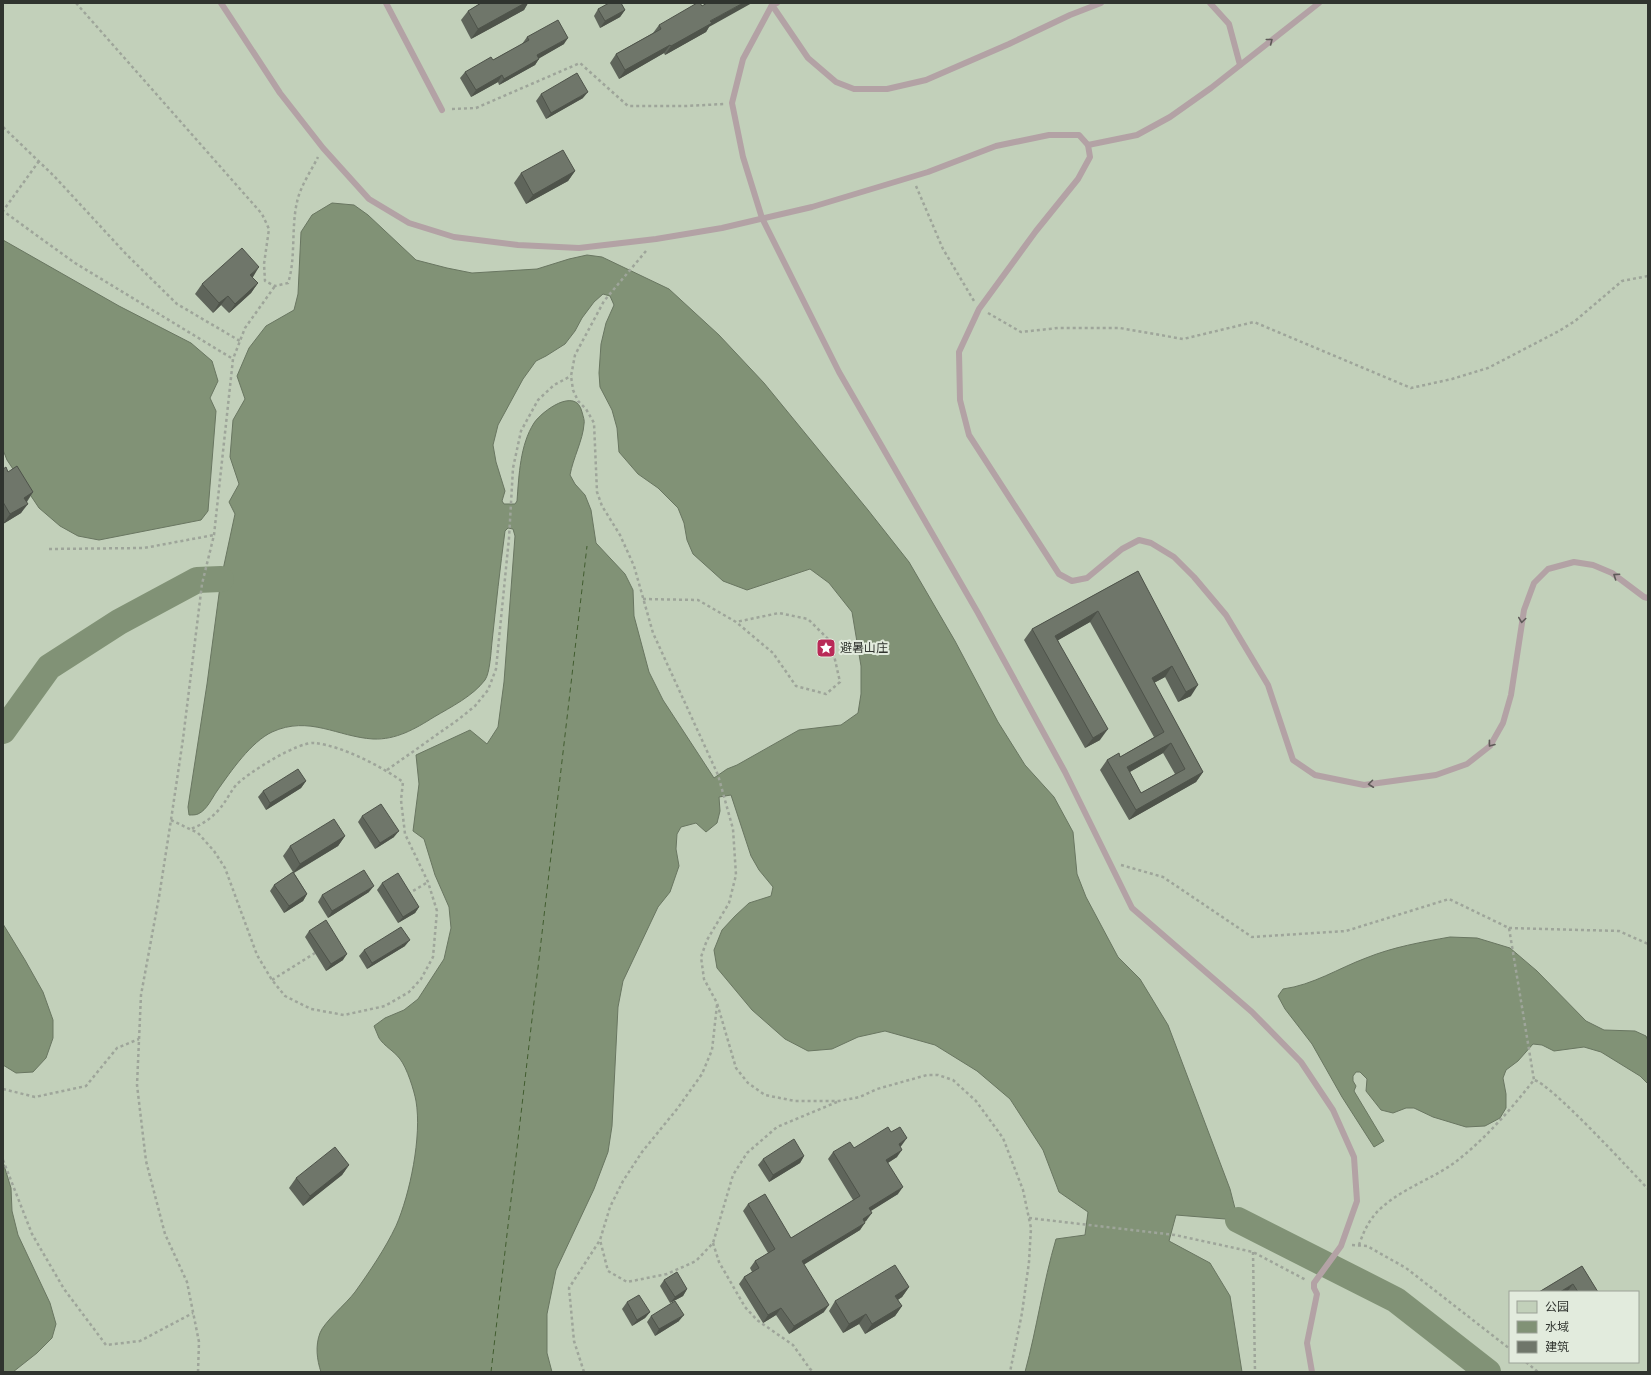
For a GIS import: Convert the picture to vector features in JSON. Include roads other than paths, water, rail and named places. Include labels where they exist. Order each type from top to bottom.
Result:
[{"type":"lane","points":[[221,3],[280,93],[323,148],[369,199],[409,223],[454,237],[518,245],[579,248],[656,239],[722,228],[812,207],[911,176],[996,146],[1049,135],[1079,135],[1088,145],[1090,158],[1078,179],[1036,231],[979,308],[959,352],[960,400],[969,435],[1059,574],[1072,581],[1087,578],[1122,549],[1139,540],[1152,543],[1174,557],[1226,616],[1268,685],[1292,760],[1315,775],[1364,785],[1436,775],[1467,764],[1490,746],[1503,723],[1511,695],[1524,610],[1534,583],[1548,569],[1574,562],[1593,565],[1612,573],[1644,597],[1648,598]]},
{"type":"lane","points":[[386,3],[442,110]]},
{"type":"lane","points":[[1101,3],[1070,15],[1009,44],[926,80],[887,89],[854,89],[836,82],[808,58],[774,4],[743,59],[732,103],[743,157],[762,218],[839,372],[978,613],[1065,772],[1132,908],[1252,1012],[1300,1062],[1333,1110],[1354,1157],[1357,1201],[1341,1246],[1314,1283],[1314,1288],[1317,1294],[1307,1343],[1312,1372]]},
{"type":"lane","points":[[1210,3],[1229,24],[1240,65]]},
{"type":"lane","points":[[1088,145],[1137,135],[1170,117],[1211,88],[1320,3]]},
{"type":"water","points":[[332,203],[354,205],[368,215],[416,260],[447,268],[472,273],[537,269],[587,255],[602,257],[669,289],[719,335],[764,383],[868,510],[909,562],[955,641],[998,722],[1025,765],[1054,797],[1073,832],[1077,874],[1086,897],[1118,957],[1140,979],[1168,1025],[1230,1189],[1238,1220],[1176,1215],[1169,1241],[1210,1263],[1230,1296],[1242,1372],[1025,1372],[1047,1272],[1056,1239],[1085,1235],[1088,1212],[1059,1192],[1043,1150],[1010,1099],[977,1071],[935,1045],[885,1031],[858,1037],[832,1049],[808,1051],[785,1039],[752,1010],[717,968],[714,950],[722,930],[735,916],[749,903],[771,896],[773,887],[759,870],[751,856],[731,795],[719,797],[720,811],[717,823],[706,832],[696,823],[681,827],[677,834],[676,849],[679,866],[670,892],[658,907],[623,981],[618,1007],[612,1126],[608,1152],[594,1189],[556,1270],[547,1314],[547,1353],[552,1372],[321,1372],[317,1353],[317,1343],[320,1333],[326,1324],[355,1292],[387,1243],[401,1213],[414,1165],[417,1115],[414,1091],[403,1063],[398,1056],[381,1041],[374,1026],[385,1018],[404,1010],[418,999],[444,959],[451,928],[449,907],[435,875],[424,839],[413,831],[419,784],[416,755],[470,730],[487,744],[498,727],[504,682],[515,536],[513,529],[508,528],[505,531],[489,667],[487,677],[480,686],[461,701],[420,726],[390,738],[373,739],[311,726],[286,727],[272,732],[257,743],[242,758],[204,810],[197,814],[189,815],[188,807],[221,579],[235,514],[229,502],[239,484],[230,457],[233,420],[245,399],[237,376],[249,348],[266,326],[294,310],[298,294],[301,232],[312,215]],"holes":[[[603,294],[610,296],[614,305],[606,323],[601,344],[599,373],[600,387],[612,410],[617,428],[619,452],[638,474],[658,488],[678,508],[684,523],[687,540],[693,554],[723,581],[747,590],[810,569],[829,583],[852,612],[861,666],[861,694],[858,713],[841,725],[799,730],[737,765],[727,769],[714,778],[663,700],[649,672],[634,616],[633,590],[625,574],[596,543],[591,510],[585,495],[575,484],[570,475],[582,436],[584,423],[584,418],[579,405],[573,401],[559,403],[551,407],[538,418],[529,432],[523,450],[517,501],[515,504],[504,504],[502,501],[505,491],[496,462],[493,445],[498,425],[523,379],[536,361],[565,344],[594,302]]]},
{"type":"water","points":[[3,240],[119,306],[191,343],[212,361],[218,381],[210,398],[216,411],[208,511],[201,520],[99,540],[78,536],[60,526],[39,508],[7,460],[3,450]]},
{"type":"water","points":[[3,924],[43,992],[53,1020],[53,1038],[46,1058],[33,1072],[16,1073],[3,1065]]},
{"type":"water","points":[[1450,937],[1477,938],[1510,948],[1537,971],[1586,1021],[1604,1030],[1635,1031],[1646,1036],[1648,1041],[1648,1084],[1640,1076],[1601,1052],[1584,1047],[1554,1051],[1542,1045],[1533,1044],[1518,1061],[1506,1070],[1503,1078],[1506,1094],[1506,1108],[1500,1118],[1485,1126],[1466,1127],[1433,1117],[1414,1108],[1406,1108],[1393,1113],[1381,1110],[1366,1091],[1367,1079],[1360,1072],[1356,1072],[1353,1076],[1353,1081],[1356,1086],[1354,1091],[1384,1141],[1374,1147],[1342,1097],[1312,1044],[1285,1009],[1278,996],[1283,989],[1305,984],[1376,954],[1408,945]]},
{"type":"water","points":[[3,1162],[11,1188],[12,1211],[18,1235],[50,1303],[56,1324],[52,1338],[37,1353],[13,1372],[3,1372]]},
{"type":"waterway","points":[[3,731],[49,667],[119,622],[197,580],[221,579]]},
{"type":"waterway","points":[[1238,1220],[1396,1300],[1488,1372]]},
{"type":"place","name":"避暑山庄","points":[[826,648]]}]
